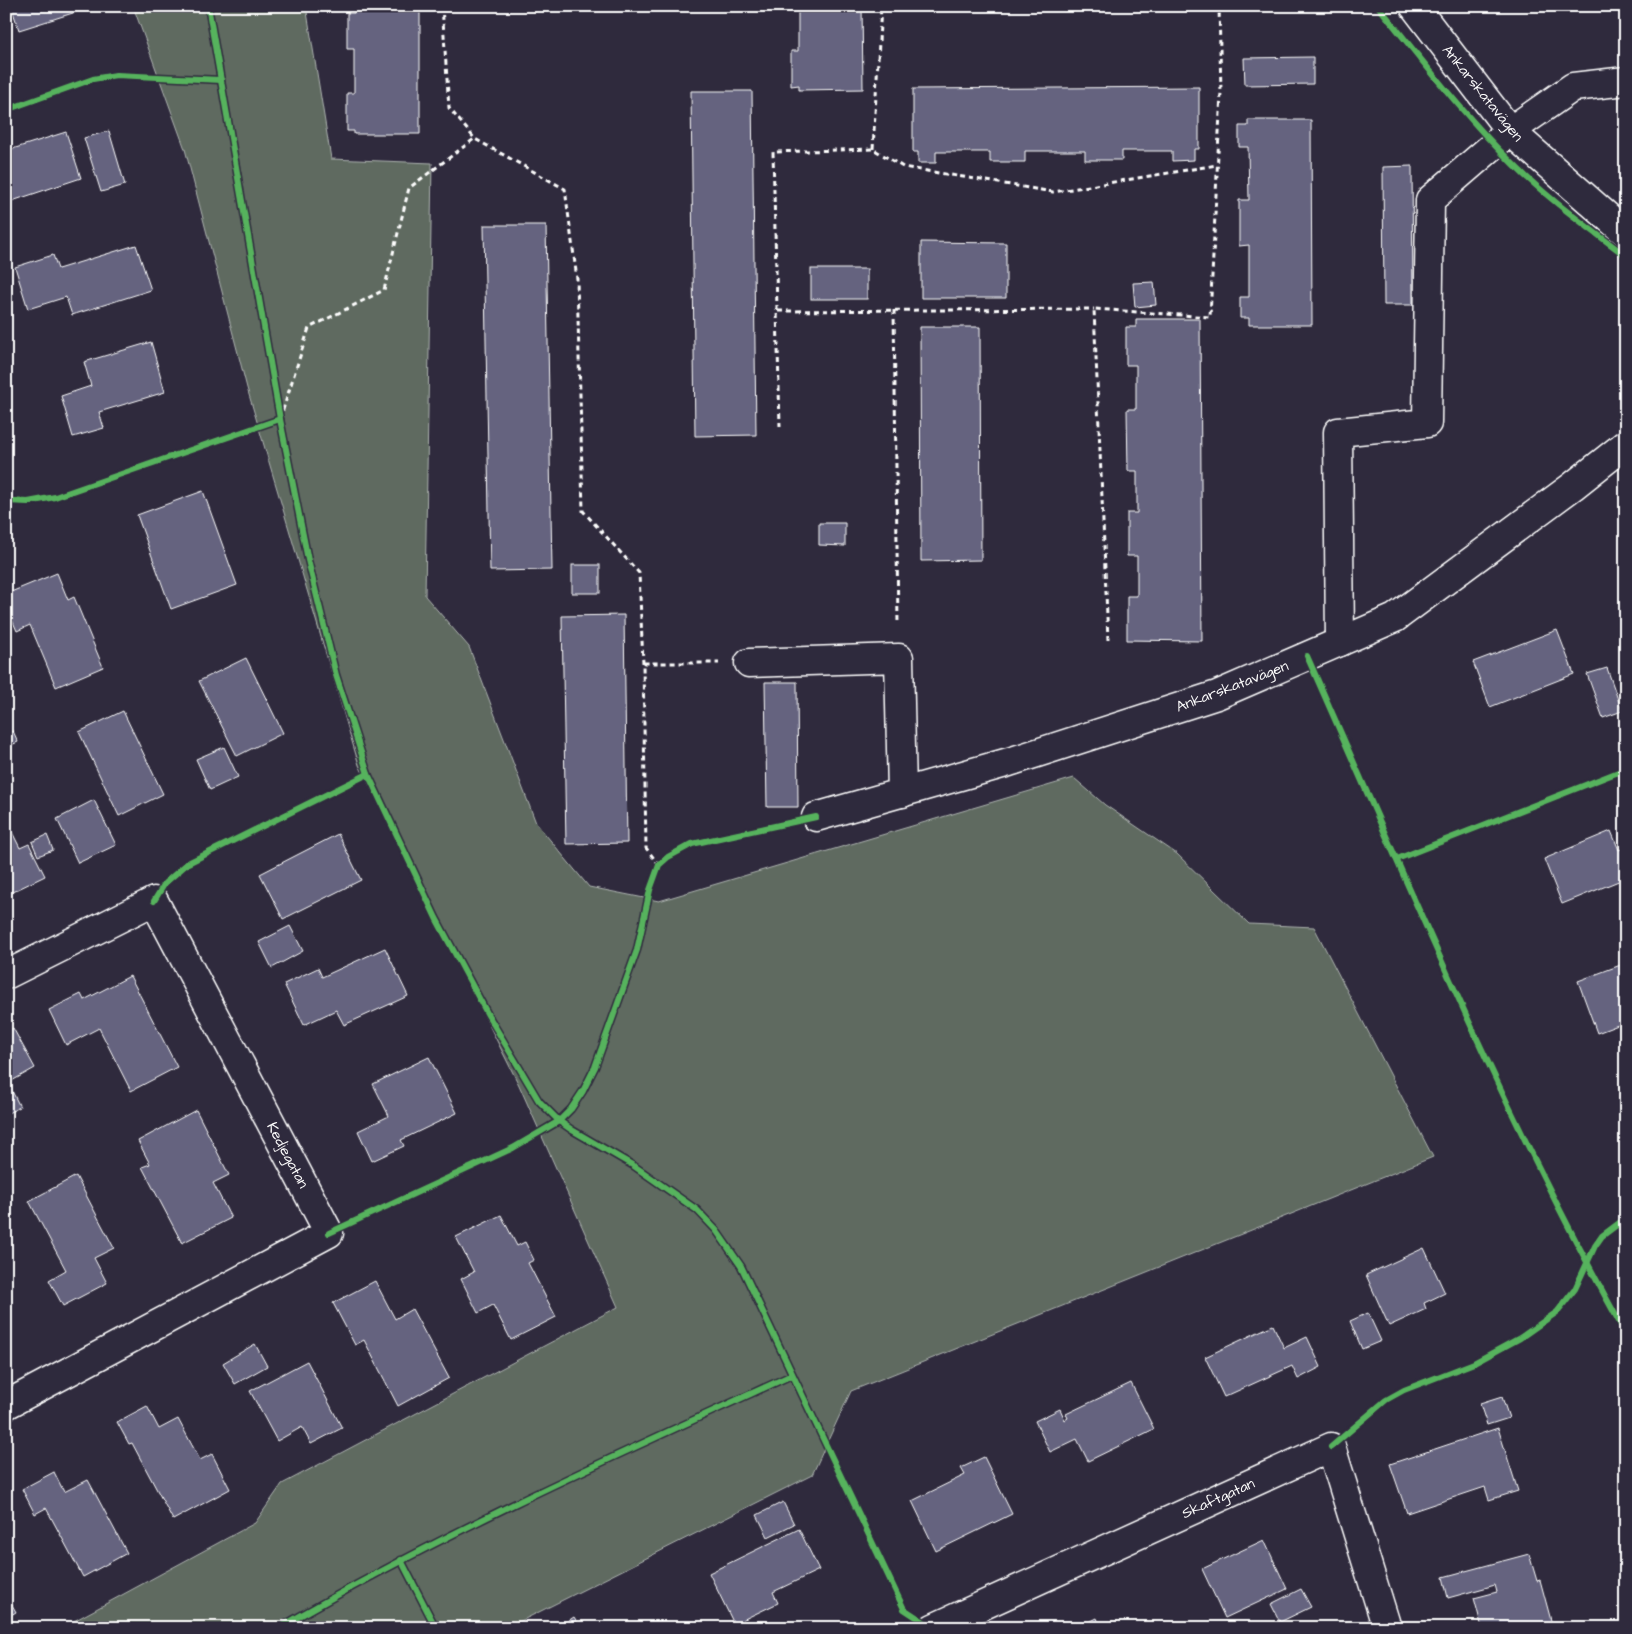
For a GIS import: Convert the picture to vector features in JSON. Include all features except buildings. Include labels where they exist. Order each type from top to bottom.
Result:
[{"type":"street","name":"Ankarskatavägen","points":[[1414,6],[1510,130],[1626,233]]},
{"type":"street","points":[[1340,642],[1338,432],[1427,423],[1430,200],[1510,130],[1572,87],[1626,81]]},
{"type":"street","name":"Ankarskatavägen","points":[[816,817],[1009,762],[1217,695],[1395,618],[1573,486],[1626,444]]},
{"type":"street","points":[[749,664],[899,658],[902,793]]},
{"type":"street","name":"Kedjegatan","points":[[6,975],[154,901],[329,1233],[6,1405]]},
{"type":"street","name":"Skaftgatan","points":[[933,1628],[1331,1447],[1387,1628]]},
{"type":"path","points":[[442,6],[449,108],[474,139],[566,189],[577,279],[583,511],[639,572],[646,848],[661,863],[656,874]]},
{"type":"path","points":[[873,149],[880,6]]},
{"type":"path","points":[[778,311],[1094,309],[1210,317],[1221,92],[1219,6]]},
{"type":"path","points":[[280,419],[309,328],[384,290],[409,188],[474,139]]},
{"type":"path","points":[[780,427],[774,152],[873,149],[904,167],[1054,192],[1217,165]]},
{"type":"path","points":[[1094,309],[1108,640]]},
{"type":"path","points":[[894,310],[899,658]]},
{"type":"path","points":[[276,400],[282,428]]},
{"type":"path","points":[[270,422],[280,419]]},
{"type":"path","points":[[642,664],[749,664]]},
{"type":"shaded area","points":[[133,6],[306,6],[331,159],[432,163],[425,596],[469,647],[536,823],[589,887],[659,901],[1074,778],[1105,805],[1177,854],[1249,924],[1314,927],[1433,1157],[851,1391],[812,1475],[507,1628],[61,1628],[255,1523],[282,1484],[618,1307],[519,1085],[359,765],[247,388],[185,149]]},
{"type":"cycle path","points":[[208,6],[280,419],[308,560],[336,675],[368,774],[436,918],[488,1015],[539,1101],[559,1121],[572,1130],[634,1166],[697,1210],[716,1230],[741,1266],[904,1609],[933,1628]]},
{"type":"cycle path","points":[[1378,6],[1461,107],[1514,165],[1554,201],[1626,256]]},
{"type":"cycle path","points":[[6,110],[93,79],[116,75],[221,80]]},
{"type":"cycle path","points":[[6,501],[28,502],[55,497],[280,419]]},
{"type":"cycle path","points":[[1307,656],[1420,913],[1498,1084],[1581,1252],[1626,1334]]},
{"type":"cycle path","points":[[1397,859],[1626,769]]},
{"type":"cycle path","points":[[154,901],[165,883],[188,863],[368,774]]},
{"type":"cycle path","points":[[329,1233],[513,1148],[559,1121],[571,1109],[595,1067],[637,950],[650,890],[659,865],[668,857],[692,844],[816,817]]},
{"type":"cycle path","points":[[1331,1447],[1386,1400],[1404,1390],[1474,1363],[1520,1338],[1557,1312],[1575,1289],[1595,1246],[1602,1236],[1626,1218]]},
{"type":"cycle path","points":[[279,1628],[404,1559],[532,1495],[792,1375]]},
{"type":"cycle path","points":[[401,1560],[436,1628]]}]
